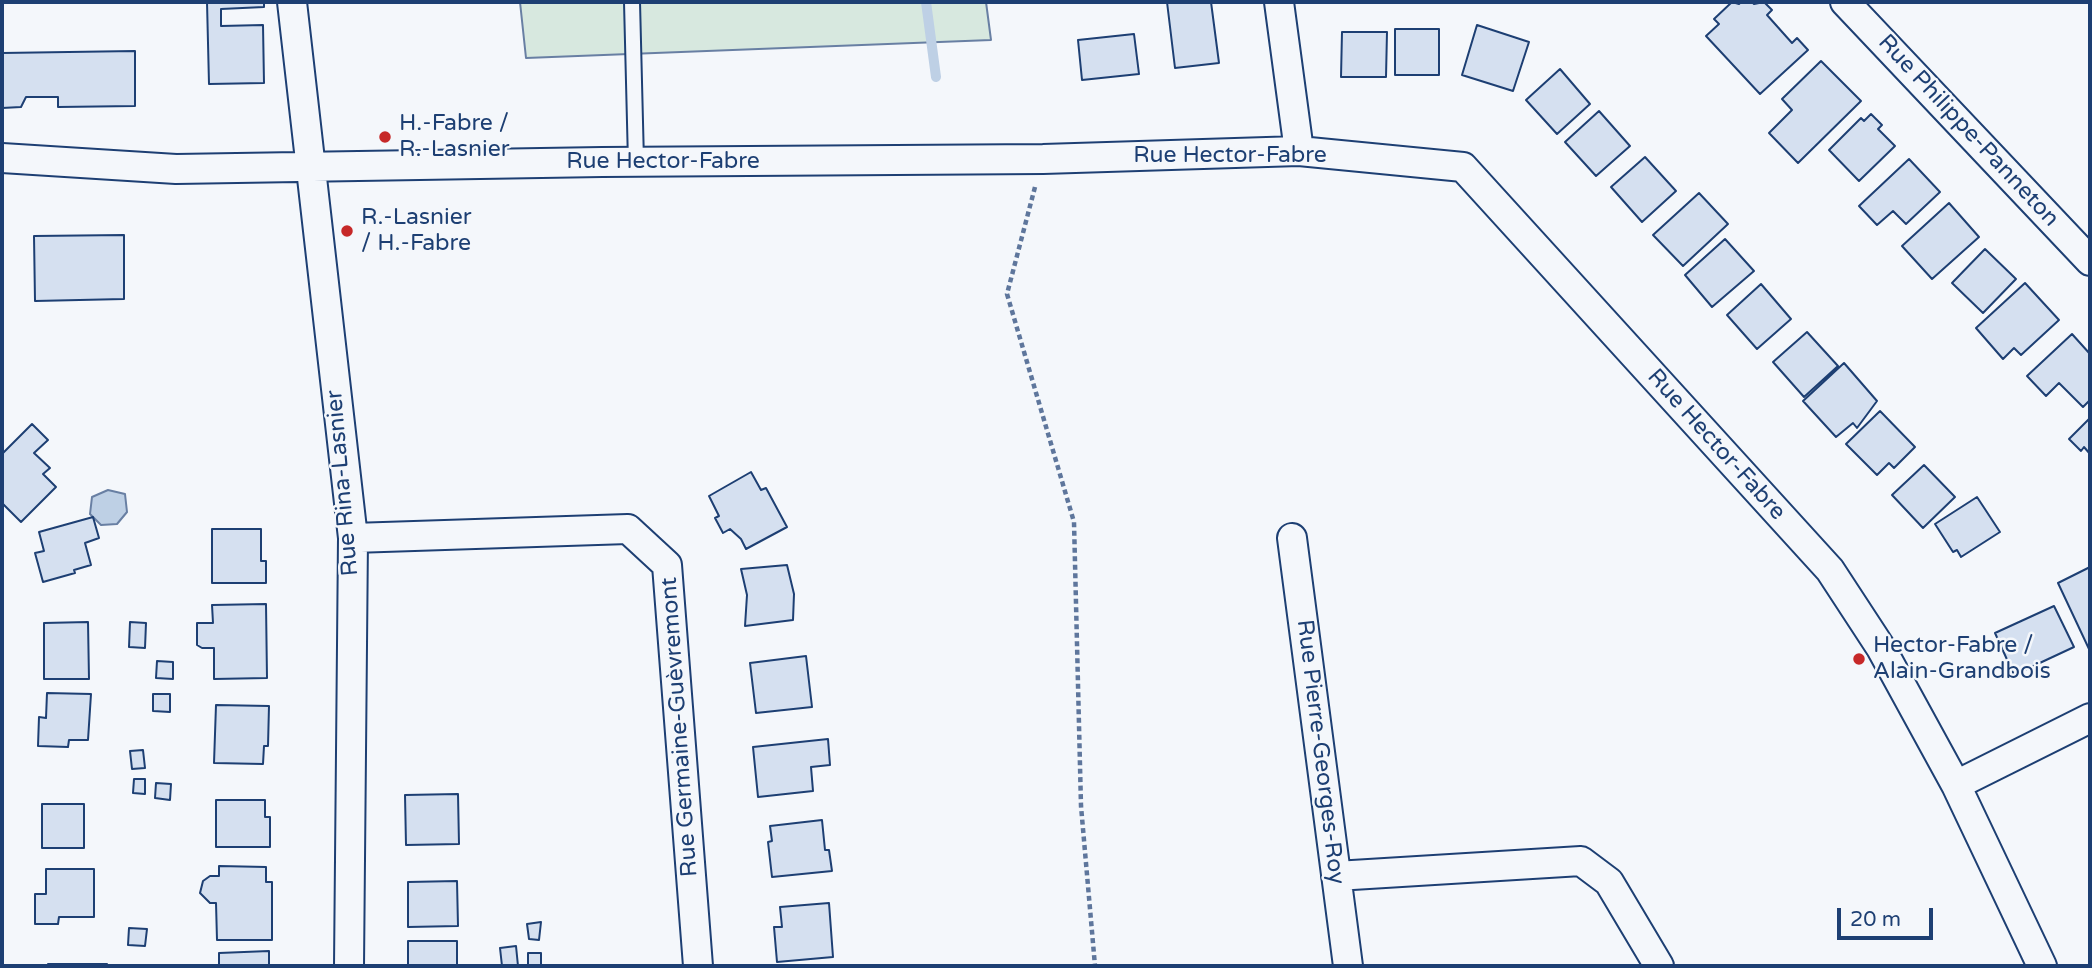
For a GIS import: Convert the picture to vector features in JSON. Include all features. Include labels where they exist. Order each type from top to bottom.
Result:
[{"type":"street","name":"Rue Rina-Lasnier","points":[[292,2],[353,538],[349,966]]},
{"type":"street","points":[[1279,2],[1299,151]]},
{"type":"street","name":"Rue Philippe-Panneton","points":[[1845,2],[2090,261]]},
{"type":"street","name":"Rue Hector-Fabre","points":[[2,158],[176,169],[1043,159],[1299,151],[1463,167],[1830,570],[1881,648],[1956,785],[2042,966]]},
{"type":"street","name":"Rue Germaine-Guèvremont","points":[[353,538],[628,529],[667,565],[698,966]]},
{"type":"street","name":"Rue Pierre-Georges-Roy","points":[[1292,538],[1348,966]]},
{"type":"street","points":[[1956,785],[2090,718]]},
{"type":"street","points":[[1336,876],[1581,861],[1609,882],[1659,966]]},
{"type":"lane","points":[[632,2],[636,162]]},
{"type":"path","points":[[1043,159],[1007,294],[1074,522],[1082,807],[1095,966]]},
{"type":"shaded area","points":[[520,2],[986,2],[991,40],[526,58]]},
{"type":"water","points":[[108,490],[125,494],[127,512],[117,524],[101,525],[90,514],[92,497]]},
{"type":"building","points":[[207,2],[264,2],[264,7],[221,9],[221,26],[263,25],[264,83],[209,84]]},
{"type":"building","points":[[1167,2],[1211,2],[1219,63],[1175,68]]},
{"type":"building","points":[[1732,2],[1764,2],[1772,10],[1767,15],[1792,43],[1797,38],[1808,50],[1760,94],[1706,36],[1719,24],[1714,19]]},
{"type":"building","points":[[1477,25],[1529,42],[1513,91],[1462,75]]},
{"type":"building","points":[[1395,29],[1439,29],[1439,75],[1395,75]]},
{"type":"building","points":[[1342,32],[1387,32],[1386,77],[1341,77]]},
{"type":"building","points":[[1134,34],[1139,74],[1082,80],[1078,40]]},
{"type":"building","points":[[135,51],[135,106],[58,107],[58,97],[26,97],[21,107],[2,108],[2,53]]},
{"type":"building","points":[[1821,61],[1861,101],[1798,163],[1769,133],[1792,110],[1782,99]]},
{"type":"building","points":[[1560,69],[1590,104],[1557,134],[1526,100]]},
{"type":"building","points":[[1599,111],[1630,146],[1596,176],[1565,142]]},
{"type":"building","points":[[1871,114],[1882,125],[1878,129],[1895,146],[1859,181],[1829,150],[1861,118],[1864,121]]},
{"type":"building","points":[[1645,157],[1676,191],[1642,222],[1611,187]]},
{"type":"building","points":[[1909,159],[1940,192],[1906,224],[1893,211],[1877,225],[1859,206]]},
{"type":"building","points":[[1699,193],[1728,224],[1683,266],[1653,235]]},
{"type":"building","points":[[1949,203],[1979,237],[1932,279],[1902,246]]},
{"type":"building","points":[[124,235],[124,299],[35,301],[34,236]]},
{"type":"building","points":[[1725,239],[1754,271],[1712,307],[1685,275]]},
{"type":"building","points":[[1985,249],[2016,279],[1983,313],[1952,283]]},
{"type":"building","points":[[2025,283],[2059,320],[2021,355],[2014,348],[2003,359],[1976,328]]},
{"type":"building","points":[[1761,284],[1791,319],[1757,349],[1727,315]]},
{"type":"building","points":[[1807,332],[1838,366],[1804,397],[1773,362]]},
{"type":"building","points":[[2072,334],[2090,354],[2090,400],[2083,407],[2059,383],[2046,396],[2027,376]]},
{"type":"building","points":[[1844,363],[1877,401],[1857,428],[1853,423],[1836,437],[1803,401]]},
{"type":"building","points":[[1880,411],[1915,447],[1894,468],[1889,463],[1877,475],[1846,444]]},
{"type":"building","points":[[2090,418],[2090,454],[2084,447],[2081,451],[2069,439]]},
{"type":"building","points":[[32,424],[48,440],[34,453],[50,468],[43,474],[56,487],[21,522],[2,503],[2,454]]},
{"type":"building","points":[[1924,465],[1955,497],[1923,528],[1892,495]]},
{"type":"building","points":[[751,472],[761,490],[766,488],[787,527],[746,549],[741,539],[730,529],[723,533],[715,518],[719,516],[709,496]]},
{"type":"building","points":[[1977,497],[2000,532],[1961,557],[1957,550],[1953,552],[1935,524]]},
{"type":"building","points":[[93,517],[99,538],[85,543],[91,565],[74,570],[75,573],[43,582],[35,553],[44,551],[39,532]]},
{"type":"building","points":[[212,529],[261,529],[261,561],[266,561],[266,583],[212,583]]},
{"type":"building","points":[[787,565],[794,594],[793,620],[745,626],[747,595],[741,569]]},
{"type":"building","points":[[2090,567],[2090,648],[2089,649],[2058,583]]},
{"type":"building","points":[[266,604],[267,678],[214,679],[214,648],[197,645],[197,623],[213,623],[212,605]]},
{"type":"building","points":[[2054,606],[2074,647],[2014,675],[1995,633]]},
{"type":"building","points":[[88,622],[89,679],[44,679],[44,623]]},
{"type":"building","points":[[130,622],[146,623],[145,648],[129,647]]},
{"type":"building","points":[[806,656],[812,707],[756,713],[750,663]]},
{"type":"building","points":[[157,661],[173,662],[173,679],[156,678]]},
{"type":"building","points":[[47,693],[91,694],[88,740],[69,740],[68,747],[38,746],[39,717],[46,718]]},
{"type":"building","points":[[153,694],[170,694],[170,712],[153,711]]},
{"type":"building","points":[[216,705],[269,706],[268,746],[264,746],[263,764],[214,763]]},
{"type":"building","points":[[828,739],[830,765],[811,767],[813,791],[758,797],[753,747]]},
{"type":"building","points":[[143,750],[145,768],[132,769],[130,751]]},
{"type":"building","points":[[134,779],[145,779],[145,794],[133,793]]},
{"type":"building","points":[[156,783],[171,784],[170,800],[155,798]]},
{"type":"building","points":[[458,794],[459,844],[406,845],[405,795]]},
{"type":"building","points":[[216,800],[265,800],[265,817],[270,817],[270,847],[216,847]]},
{"type":"building","points":[[42,804],[84,804],[84,848],[42,848]]},
{"type":"building","points":[[822,820],[825,850],[829,850],[832,871],[772,877],[768,842],[772,841],[770,826]]},
{"type":"building","points":[[219,866],[266,867],[266,882],[272,882],[272,940],[217,940],[216,903],[210,903],[200,893],[203,881],[210,876],[219,876]]},
{"type":"building","points":[[46,869],[94,869],[94,917],[59,917],[58,924],[35,924],[35,894],[46,894]]},
{"type":"building","points":[[457,881],[458,926],[408,927],[408,882]]},
{"type":"building","points":[[829,903],[833,957],[777,962],[774,927],[782,927],[780,907]]},
{"type":"building","points":[[541,922],[539,940],[529,939],[527,924]]},
{"type":"building","points":[[129,928],[147,929],[145,946],[128,945]]},
{"type":"building","points":[[408,941],[457,941],[457,966],[408,966]]},
{"type":"building","points":[[516,946],[518,966],[502,966],[500,948]]},
{"type":"building","points":[[269,951],[269,966],[219,966],[219,953]]},
{"type":"building","points":[[528,953],[541,953],[541,966],[528,966]]},
{"type":"building","points":[[107,964],[107,966],[48,966]]},
{"type":"waterway","points":[[926,2],[936,77]]},
{"type":"place","name":"H.-Fabre / R.-Lasnier","points":[[385,137]]},
{"type":"place","name":"R.-Lasnier / H.-Fabre","points":[[347,231]]},
{"type":"place","name":"Hector-Fabre / Alain-Grandbois","points":[[1859,659]]}]
